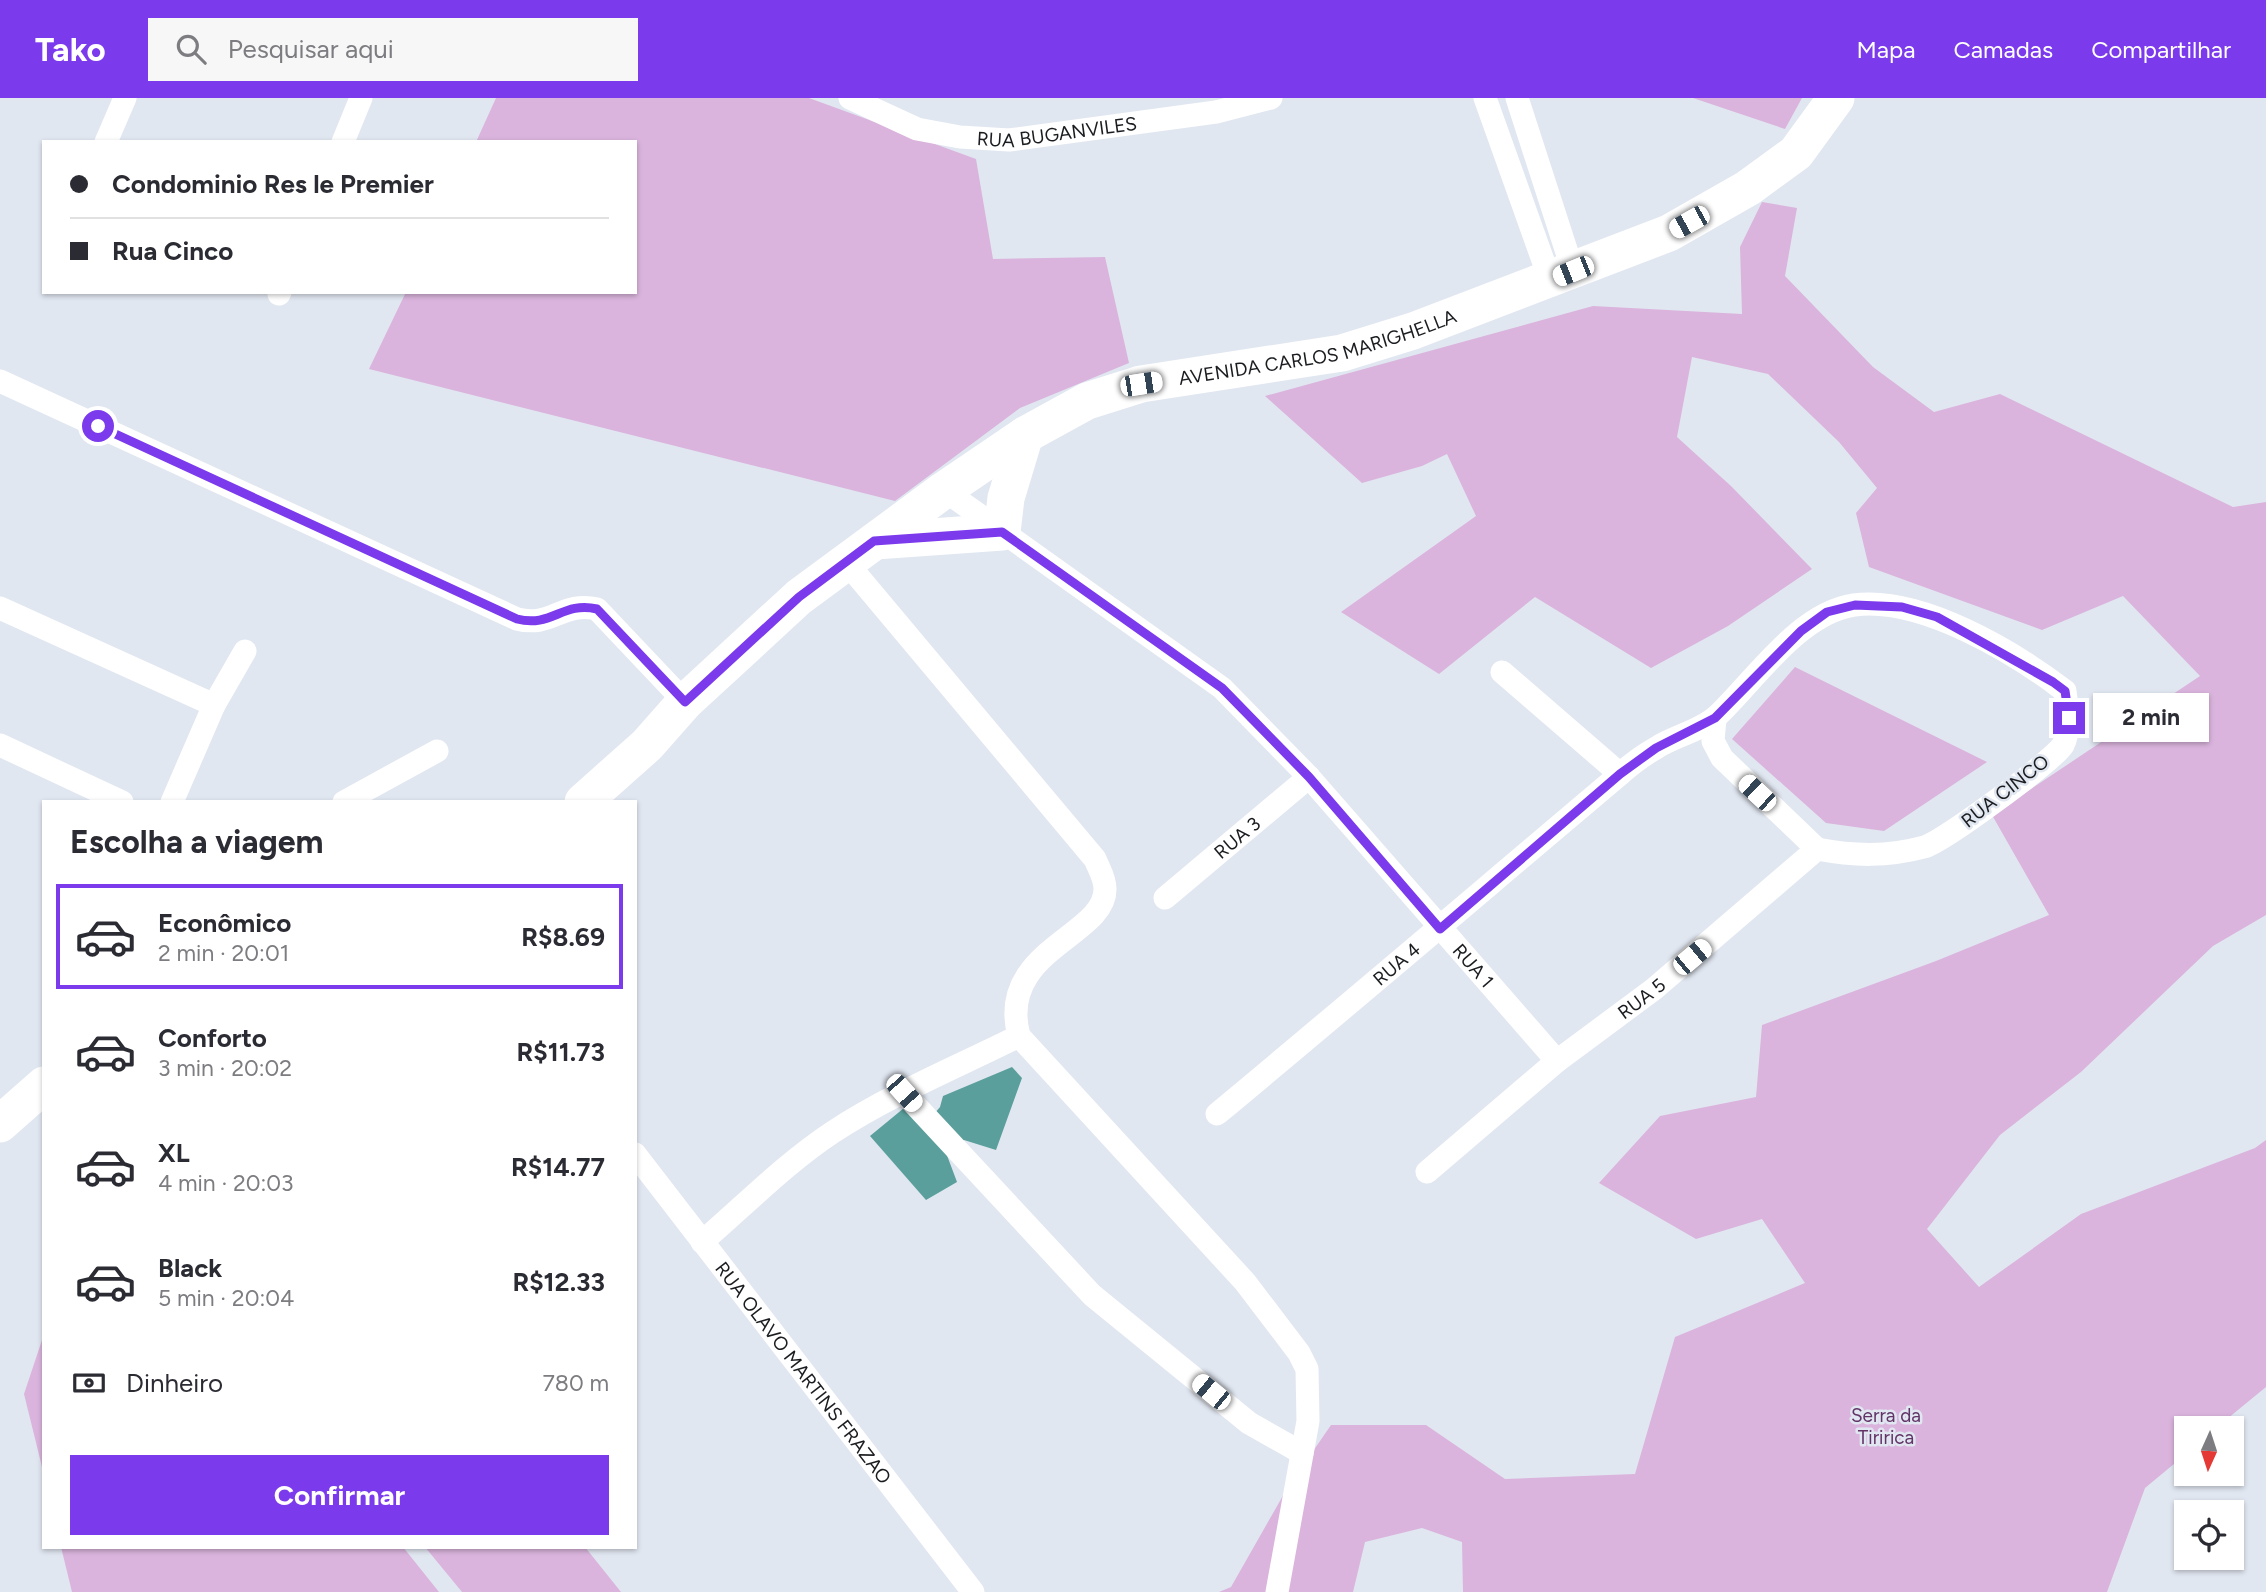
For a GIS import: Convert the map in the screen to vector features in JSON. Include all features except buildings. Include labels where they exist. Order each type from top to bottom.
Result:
[{"type":"main road","name":"AVENIDA CARLOS MARIGHELLA","points":[[585,800],[647,745],[685,702],[799,597],[944,490],[1025,435],[1087,401],[1141,384],[1342,353],[1413,331],[1669,233],[1748,188],[1796,153],[1836,98]]},
{"type":"main road","points":[[860,552],[1002,532],[1006,498],[1025,435]]},
{"type":"main road","points":[[0,1101],[42,1084]]},
{"type":"main road","points":[[0,1124],[42,1085]]},
{"type":"street","points":[[107,140],[125,98]]},
{"type":"street","points":[[344,140],[361,98]]},
{"type":"street","name":"RUA BUGANVILES","points":[[850,98],[917,129],[960,137],[1009,140],[1216,112],[1271,98]]},
{"type":"street","points":[[1485,98],[1561,275]]},
{"type":"street","points":[[1517,98],[1561,275]]},
{"type":"street","points":[[0,381],[517,619],[531,622],[546,620],[581,605],[597,609],[685,702]]},
{"type":"street","name":"RUA 1","points":[[944,490],[1222,688],[1309,777],[1558,1060]]},
{"type":"street","points":[[860,552],[1095,859],[1103,877],[1105,892],[1098,909],[1030,970],[1018,995],[1014,1017],[1019,1036],[1245,1282],[1299,1353],[1307,1369],[1310,1391],[1302,1453],[1277,1592]]},
{"type":"street","name":"RUA CINCO","points":[[1715,718],[1801,631],[1827,612],[1855,605],[1902,607],[1937,617],[2041,673],[2065,691],[2069,718],[2063,745],[1974,818],[1927,846],[1895,853],[1851,856],[1817,849]]},
{"type":"street","points":[[0,608],[214,705]]},
{"type":"street","points":[[173,800],[214,705],[245,651]]},
{"type":"street","points":[[1502,672],[1620,774]]},
{"type":"street","points":[[1715,718],[1713,741],[1722,758],[1817,849]]},
{"type":"street","name":"RUA 4","points":[[1217,1114],[1440,929],[1620,774],[1656,748],[1715,718]]},
{"type":"street","points":[[0,746],[118,800]]},
{"type":"street","points":[[348,800],[437,751]]},
{"type":"street","name":"RUA 3","points":[[1166,898],[1309,777]]},
{"type":"street","name":"RUA 5","points":[[1427,1172],[1558,1060],[1654,989],[1817,849]]},
{"type":"street","points":[[702,1242],[817,1144],[904,1093],[1019,1036]]},
{"type":"street","points":[[904,1093],[1115,1315],[1249,1423],[1302,1453]]},
{"type":"street","name":"RUA OLAVO MARTINS FRAZAO","points":[[637,1157],[973,1592]]},
{"type":"green space","points":[[496,98],[809,98],[976,159],[993,259],[1105,257],[1129,363],[1020,408],[895,501],[369,369],[405,294],[637,294],[637,140],[477,140]]},
{"type":"green space","points":[[1693,98],[1802,98],[1785,129]]},
{"type":"green space","name":"Serra da Tiririca","points":[[1762,202],[1797,208],[1785,276],[1873,367],[1934,412],[2000,394],[2233,507],[2266,502],[2266,915],[2213,946],[2081,1072],[2000,1135],[1927,1229],[1979,1287],[2081,1214],[2255,1148],[2266,1140],[2266,1387],[2231,1416],[2174,1416],[2174,1464],[2145,1488],[2107,1592],[1463,1592],[1462,1542],[1422,1528],[1365,1542],[1353,1592],[1219,1592],[1231,1587],[1285,1492],[1331,1425],[1426,1425],[1505,1479],[1635,1474],[1675,1337],[1805,1283],[1762,1219],[1696,1239],[1599,1183],[1660,1116],[1756,1097],[1762,1025],[1936,961],[2049,915],[1992,815],[2200,676],[2123,596],[2042,630],[1869,567],[1856,513],[1877,488],[1839,442],[1768,374],[1692,357],[1677,437],[1731,486],[1812,569],[1728,626],[1651,668],[1535,597],[1439,674],[1341,612],[1476,516],[1447,454],[1422,466],[1362,483],[1265,396],[1593,306],[1742,314],[1740,247]]},
{"type":"green space","points":[[1795,667],[1987,762],[1884,831],[1826,823],[1732,739]]},
{"type":"green space","points":[[42,1340],[42,1467],[24,1394]]},
{"type":"green space","points":[[61,1549],[405,1549],[439,1592],[72,1592]]},
{"type":"green space","points":[[427,1549],[587,1549],[621,1592],[462,1592]]},
{"type":"shaded area","points":[[1012,1067],[1022,1078],[996,1150],[964,1140],[945,1150],[957,1182],[926,1200],[870,1136],[904,1108],[923,1127],[940,1107],[943,1096]]},
{"type":"route","points":[[98,426],[517,619],[531,622],[546,620],[564,610],[581,605],[597,609],[685,702],[799,597],[874,541],[1002,532],[1222,688],[1309,777],[1440,929],[1620,774],[1656,748],[1715,718],[1801,631],[1827,612],[1855,605],[1902,607],[1937,617],[2041,673],[2065,691],[2069,718]]}]
